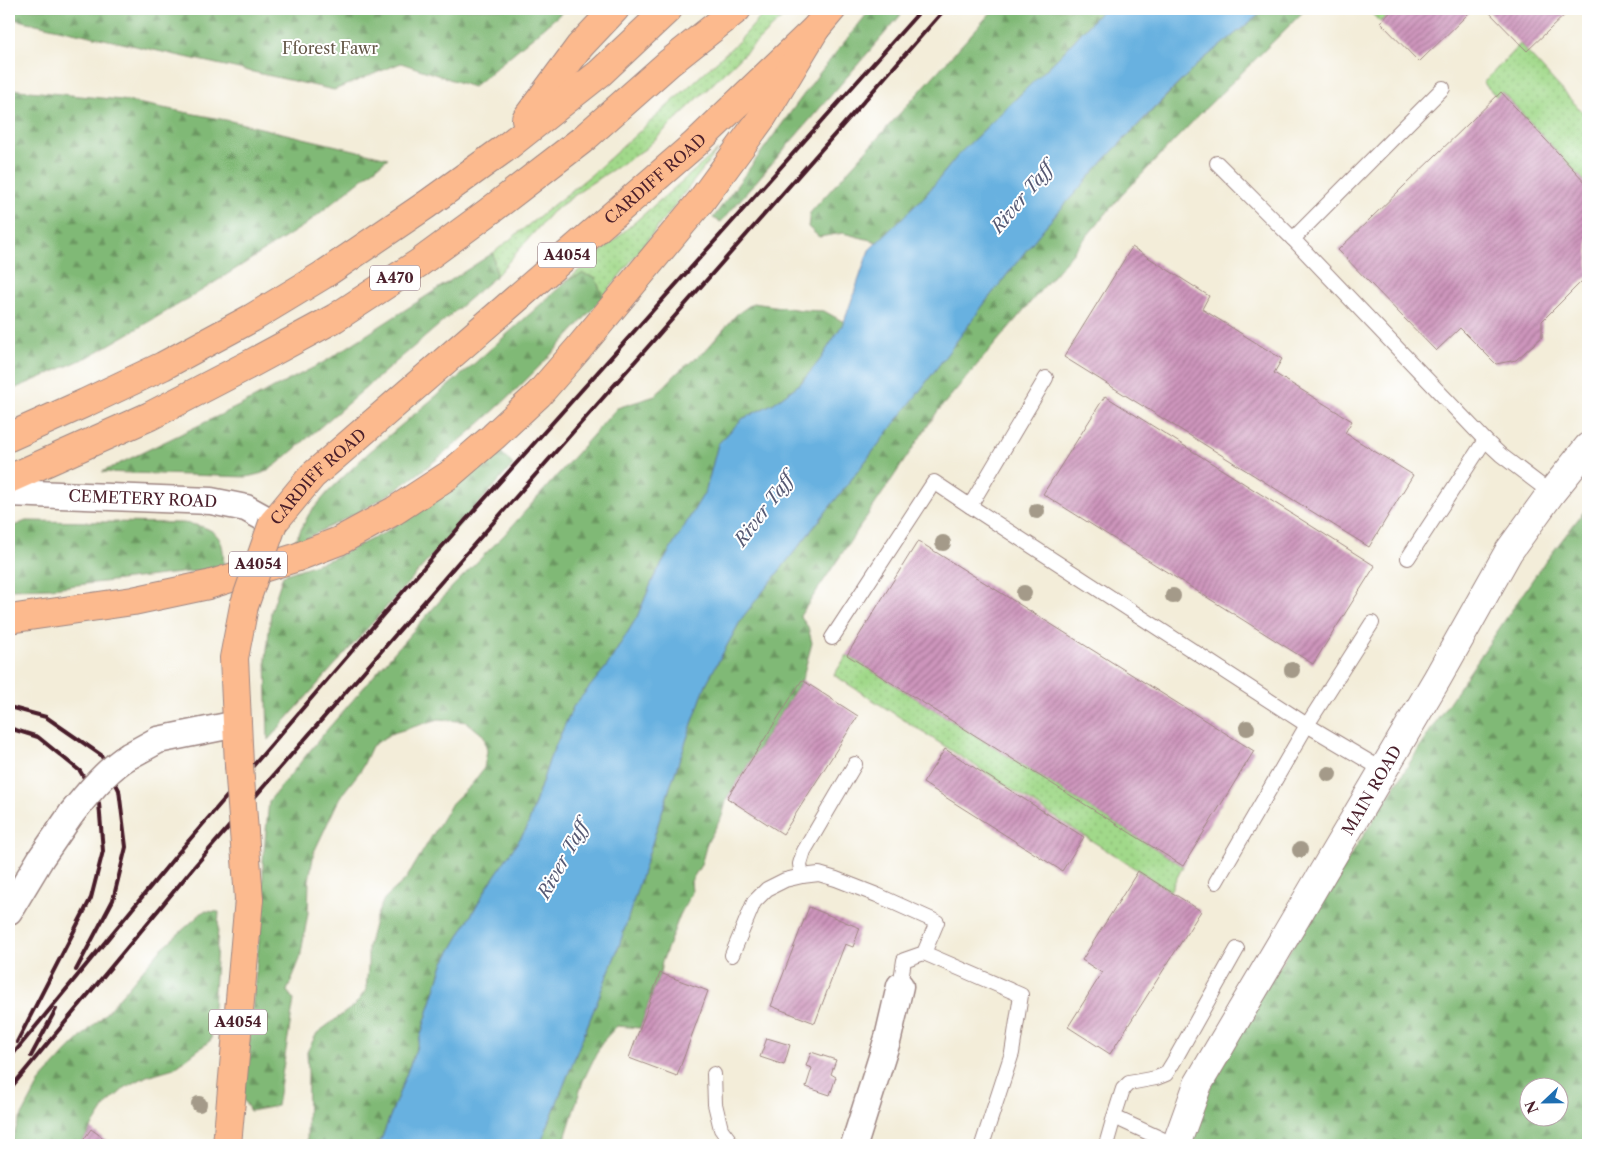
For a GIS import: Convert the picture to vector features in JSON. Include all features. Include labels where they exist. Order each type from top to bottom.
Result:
[{"type":"main road","points":[[504,149],[580,46],[615,9]]},
{"type":"main road","name":"A470","points":[[9,437],[163,366],[252,318],[323,275],[504,149],[600,72],[668,9]]},
{"type":"main road","name":"A470","points":[[9,479],[150,416],[252,363],[350,308],[427,257],[582,140],[669,63],[737,9]]},
{"type":"main road","points":[[9,619],[133,601],[208,585],[295,558],[339,541],[394,511],[449,475],[493,437],[538,394],[579,348],[695,208],[763,116],[824,18]]},
{"type":"main road","name":"CARDIFF ROAD","points":[[227,1145],[249,899],[239,765],[234,658],[244,606],[273,523],[312,476],[695,144],[824,18]]},
{"type":"street","name":"MAIN ROAD","points":[[1175,1145],[1198,1084],[1437,678],[1508,551],[1588,447]]},
{"type":"street","name":"CEMETERY ROAD","points":[[9,492],[210,501],[246,508],[273,523]]},
{"type":"street","points":[[9,911],[72,812],[120,761],[158,740],[237,724]]},
{"type":"street","points":[[854,1145],[888,1038],[900,986]]},
{"type":"lane","points":[[1293,239],[1443,88]]},
{"type":"lane","points":[[1217,162],[1485,440],[1551,493]]},
{"type":"lane","points":[[970,506],[1046,378]]},
{"type":"lane","points":[[1408,558],[1485,440]]},
{"type":"lane","points":[[832,638],[934,482],[1307,724],[1383,770]]},
{"type":"lane","points":[[1216,882],[1307,724],[1372,623]]},
{"type":"lane","points":[[802,876],[800,864],[804,850],[855,764]]},
{"type":"lane","points":[[732,954],[754,902],[767,889],[785,880],[819,874],[877,895],[937,922],[924,954]]},
{"type":"lane","points":[[1106,1145],[1123,1089],[1129,1084],[1166,1074],[1236,949]]},
{"type":"lane","points":[[900,986],[904,960],[924,954],[1021,995],[1012,1053],[982,1145]]},
{"type":"lane","points":[[714,1074],[716,1104],[721,1129],[732,1145]]},
{"type":"lane","points":[[1114,1117],[1175,1145]]},
{"type":"green space","name":"Fforest Fawr","points":[[9,9],[566,9],[473,87],[401,63],[334,90],[9,18]]},
{"type":"green space","points":[[768,9],[791,9],[645,149],[590,184],[552,212],[496,276],[493,253],[591,175],[739,41]]},
{"type":"green space","points":[[871,9],[906,9],[721,222],[713,218],[818,75]]},
{"type":"green space","points":[[994,9],[1103,9],[1061,55],[960,153],[925,196],[878,242],[843,233],[819,237],[808,227],[810,213]]},
{"type":"green space","points":[[1266,9],[1306,9],[1200,114],[1121,196],[937,412],[800,616],[808,627],[812,643],[802,680],[727,798],[722,816],[707,843],[701,865],[691,881],[692,892],[680,915],[662,962],[660,973],[640,1028],[617,1026],[602,1042],[583,1081],[563,1145],[540,1145],[619,946],[670,787],[706,684],[742,618],[919,392],[987,300],[1043,229],[1107,157],[1200,62]]},
{"type":"green space","points":[[1367,9],[1394,9],[1380,22]]},
{"type":"green space","points":[[1520,44],[1588,118],[1588,185],[1502,92],[1497,97],[1483,83]]},
{"type":"green space","points":[[9,89],[121,100],[231,121],[388,158],[305,225],[193,296],[88,357],[9,391]]},
{"type":"green space","points":[[718,150],[603,297],[595,277],[569,279]]},
{"type":"green space","points":[[493,253],[496,276],[276,465],[263,473],[247,477],[102,472],[241,405],[326,361]]},
{"type":"green space","points":[[582,274],[595,277],[603,297],[556,349],[506,399],[453,446],[397,489],[359,512],[293,545],[309,514],[329,491],[367,454],[467,370],[569,279]]},
{"type":"green space","points":[[753,303],[824,311],[844,322],[820,360],[801,383],[774,403],[742,419],[718,444],[706,490],[654,577],[637,617],[607,666],[573,707],[550,758],[527,828],[488,886],[443,964],[418,1044],[379,1145],[307,1145],[307,1052],[317,1033],[355,1005],[366,990],[368,947],[376,917],[384,899],[406,879],[452,803],[472,784],[484,768],[487,751],[484,736],[467,722],[439,719],[390,734],[372,746],[361,770],[340,797],[314,852],[309,880],[308,913],[300,959],[287,991],[294,1000],[277,1106],[250,1111],[243,1099],[263,901],[263,861],[269,801],[326,731],[405,640],[453,586],[505,534],[617,408],[655,396],[678,372],[706,350],[736,315]]},
{"type":"green space","points":[[501,452],[513,465],[268,740],[266,659],[271,612],[283,575],[331,559],[384,533]]},
{"type":"green space","points":[[1588,506],[1588,1145],[1187,1145],[1206,1096],[1262,994],[1441,714],[1539,570]]},
{"type":"green space","points":[[26,521],[183,523],[203,527],[211,530],[220,540],[223,548],[223,568],[51,588],[9,589],[9,528]]},
{"type":"green space","points":[[847,655],[1183,866],[1170,891],[834,675]]},
{"type":"green space","points":[[204,911],[219,912],[211,1040],[174,1068],[147,1076],[126,1087],[106,1105],[80,1145],[10,1145],[18,1123],[41,1080],[67,1051],[105,1014],[160,950]]},
{"type":"water","name":"River Taff","points":[[1103,9],[1266,9],[1200,62],[1107,157],[1043,229],[987,300],[919,392],[742,618],[706,684],[670,787],[619,946],[540,1145],[379,1145],[418,1044],[443,964],[488,886],[527,828],[550,758],[573,707],[607,666],[637,617],[654,577],[706,490],[718,444],[742,419],[774,403],[801,383],[820,360],[844,322],[869,250],[925,196],[960,153],[1061,55]]},
{"type":"building","points":[[1394,9],[1467,9],[1470,12],[1419,62],[1380,22]]},
{"type":"building","points":[[1486,9],[1571,9],[1527,51]]},
{"type":"building","points":[[1501,92],[1588,185],[1588,275],[1542,321],[1542,337],[1516,360],[1496,364],[1460,328],[1436,351],[1338,250]]},
{"type":"building","points":[[1132,247],[1209,296],[1202,309],[1282,359],[1274,373],[1352,421],[1345,433],[1413,475],[1369,547],[1064,357]]},
{"type":"building","points":[[1105,396],[1375,566],[1313,664],[1043,494]]},
{"type":"building","points":[[918,541],[1254,751],[1183,866],[847,655]]},
{"type":"building","points":[[802,680],[858,716],[783,834],[727,798]]},
{"type":"building","points":[[945,749],[1084,837],[1062,871],[923,783]]},
{"type":"building","points":[[1138,871],[1201,911],[1110,1054],[1068,1027],[1102,973],[1082,960]]},
{"type":"building","points":[[809,907],[860,928],[853,947],[845,944],[815,1023],[771,1006]]},
{"type":"building","points":[[660,973],[708,991],[677,1076],[629,1058]]},
{"type":"building","points":[[767,1038],[790,1045],[784,1065],[760,1057]]},
{"type":"building","points":[[811,1052],[836,1060],[831,1074],[836,1077],[830,1095],[806,1087],[812,1068],[806,1066]]},
{"type":"building","points":[[91,1129],[113,1145],[80,1145]]},
{"type":"railway","points":[[9,1059],[179,852],[438,551],[922,9]]},
{"type":"railway","points":[[9,1090],[194,867],[456,565],[945,9]]},
{"type":"railway","points":[[9,707],[46,717],[101,755],[119,790],[126,847],[113,900],[76,970]]},
{"type":"railway","points":[[9,728],[38,737],[80,771],[99,803],[103,851],[91,898],[17,1042]]},
{"type":"railway","points":[[31,1056],[56,1009]]}]
